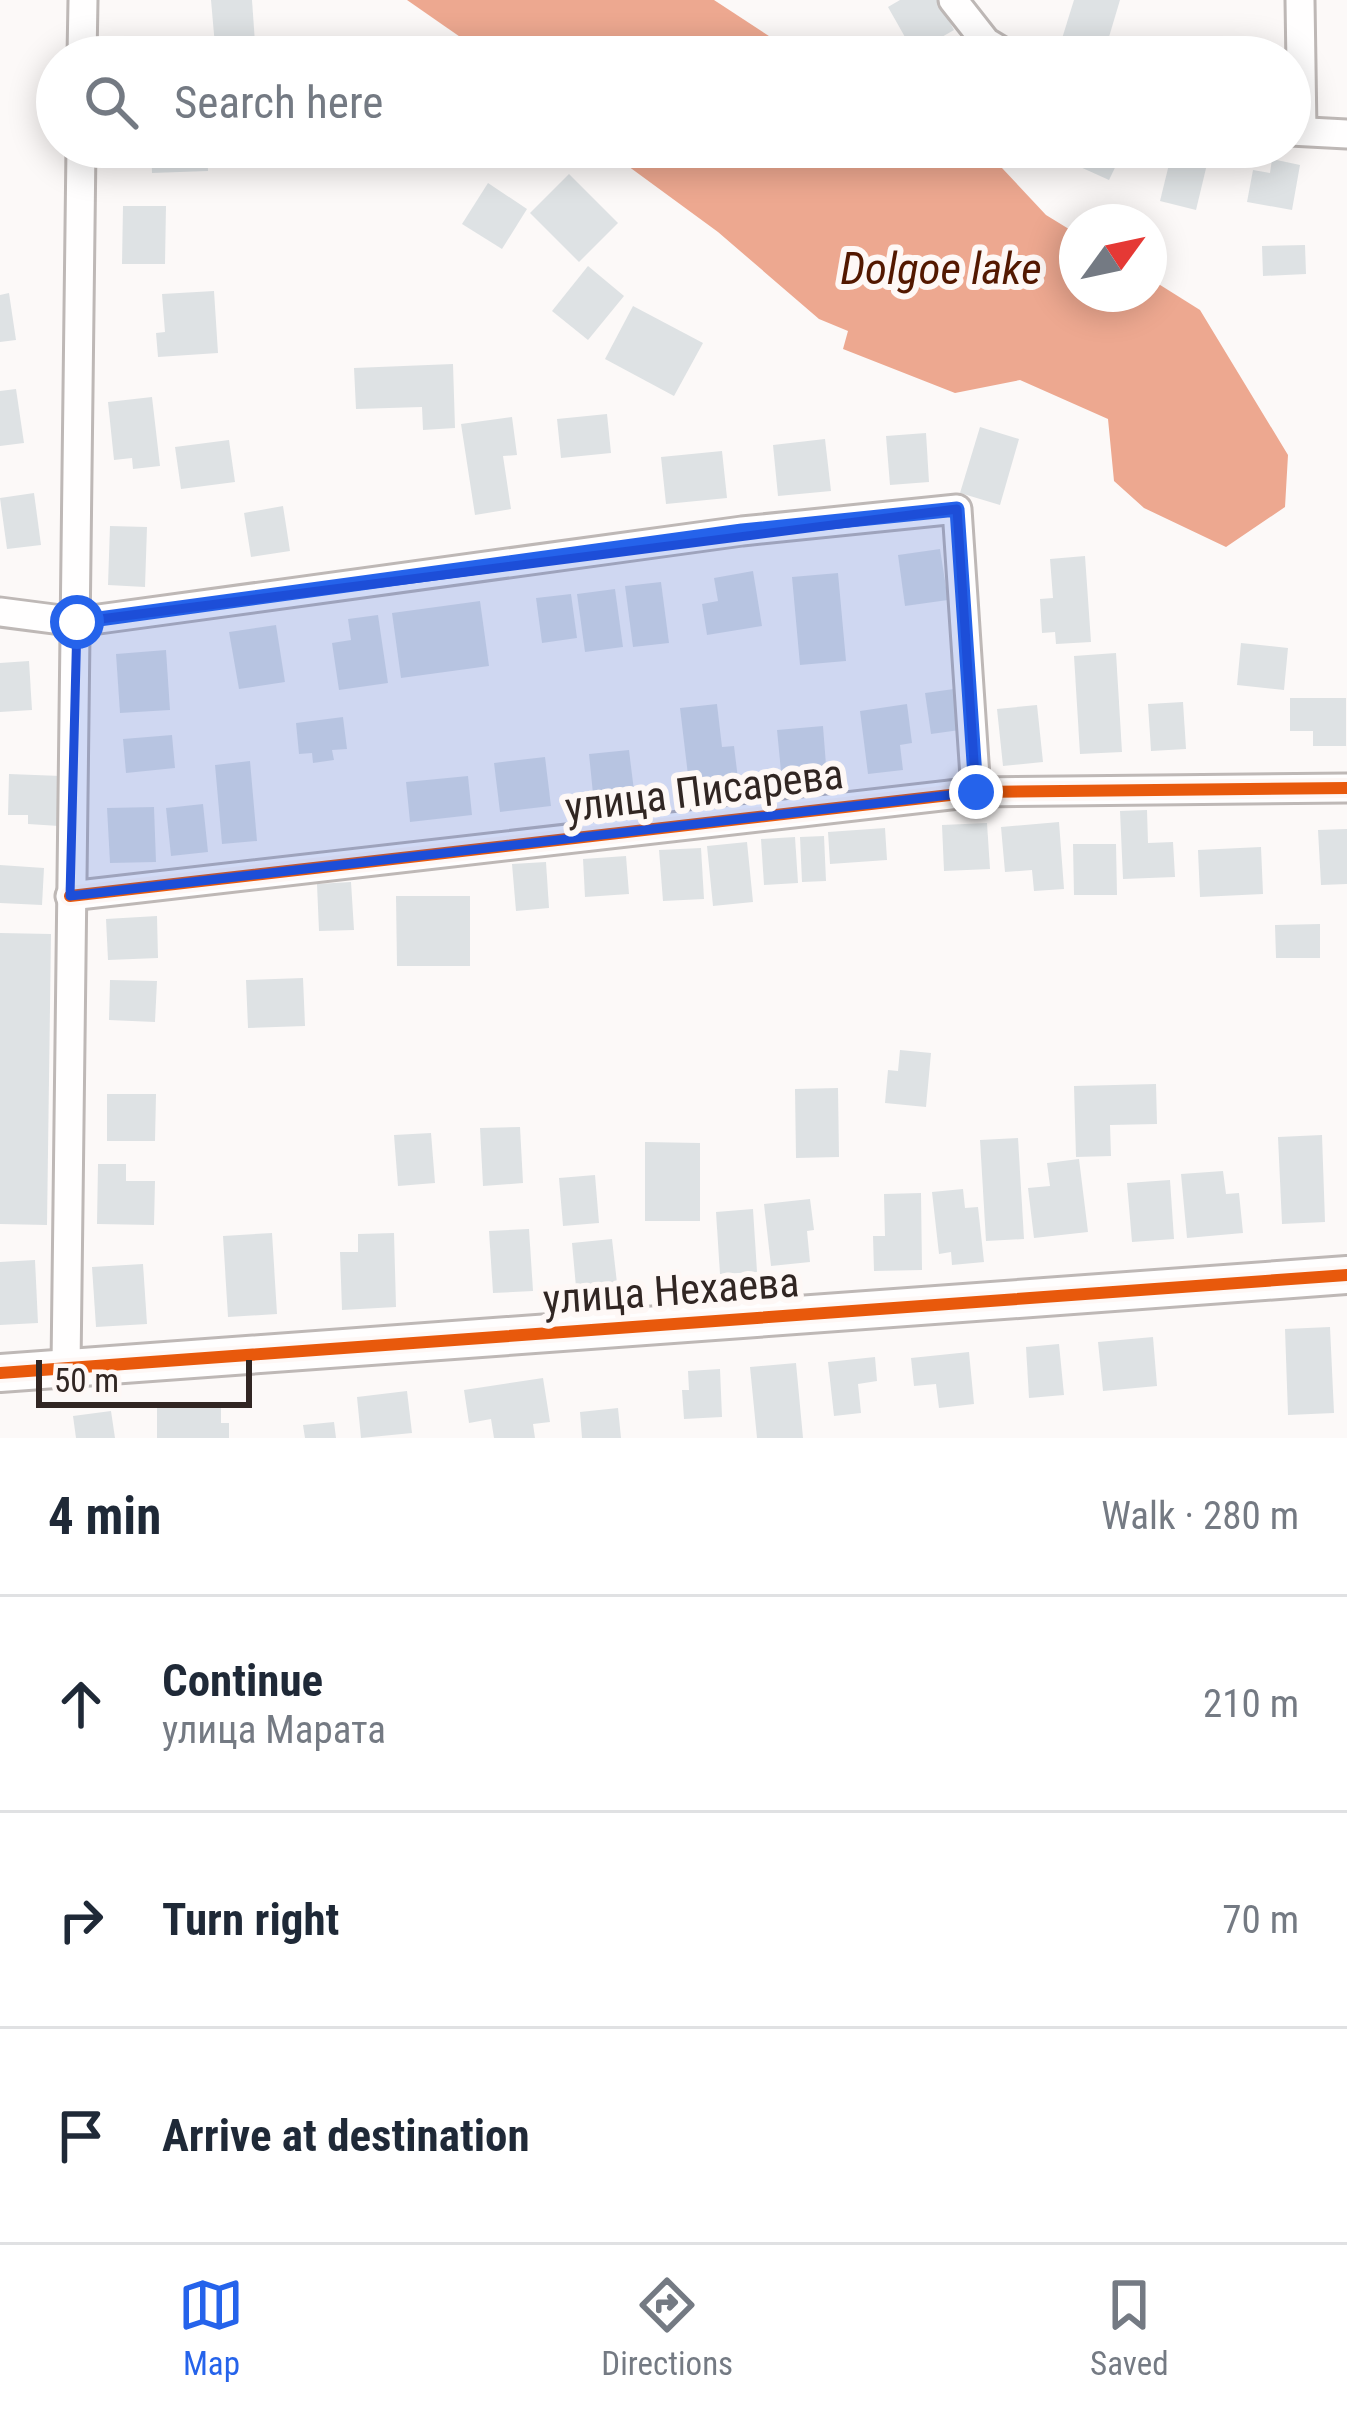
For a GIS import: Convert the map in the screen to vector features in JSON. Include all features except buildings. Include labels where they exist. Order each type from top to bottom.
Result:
[{"type":"street","points":[[82,0],[82,36]]},
{"type":"street","points":[[953,0],[981,36]]},
{"type":"street","points":[[1299,36],[1300,0]]},
{"type":"street","points":[[1311,132],[1347,134]]},
{"type":"street","points":[[66,1367],[81,168]]},
{"type":"street","points":[[0,612],[77,622],[718,534],[957,509],[976,792]]},
{"type":"street","name":"улица Писарева","points":[[70,896],[976,792],[1347,788]]},
{"type":"street","name":"улица Нехаева","points":[[0,1373],[1347,1276]]},
{"type":"highlighted area","points":[[957,509],[976,792],[70,896],[77,622]]},
{"type":"water","points":[[407,0],[714,0],[769,36],[459,36]]},
{"type":"water","name":"Dolgoe lake","points":[[631,168],[1002,168],[1059,223],[1059,312],[1167,312],[1167,289],[1200,310],[1288,455],[1285,507],[1226,547],[1144,508],[1114,481],[1108,419],[1020,380],[955,393],[843,349],[848,331],[819,319],[718,232]]},
{"type":"cycle path","points":[[70,896],[976,792],[1347,788]]},
{"type":"cycle path","points":[[0,1373],[1347,1275]]},
{"type":"route","points":[[77,622],[742,531],[957,509],[976,792]]}]
